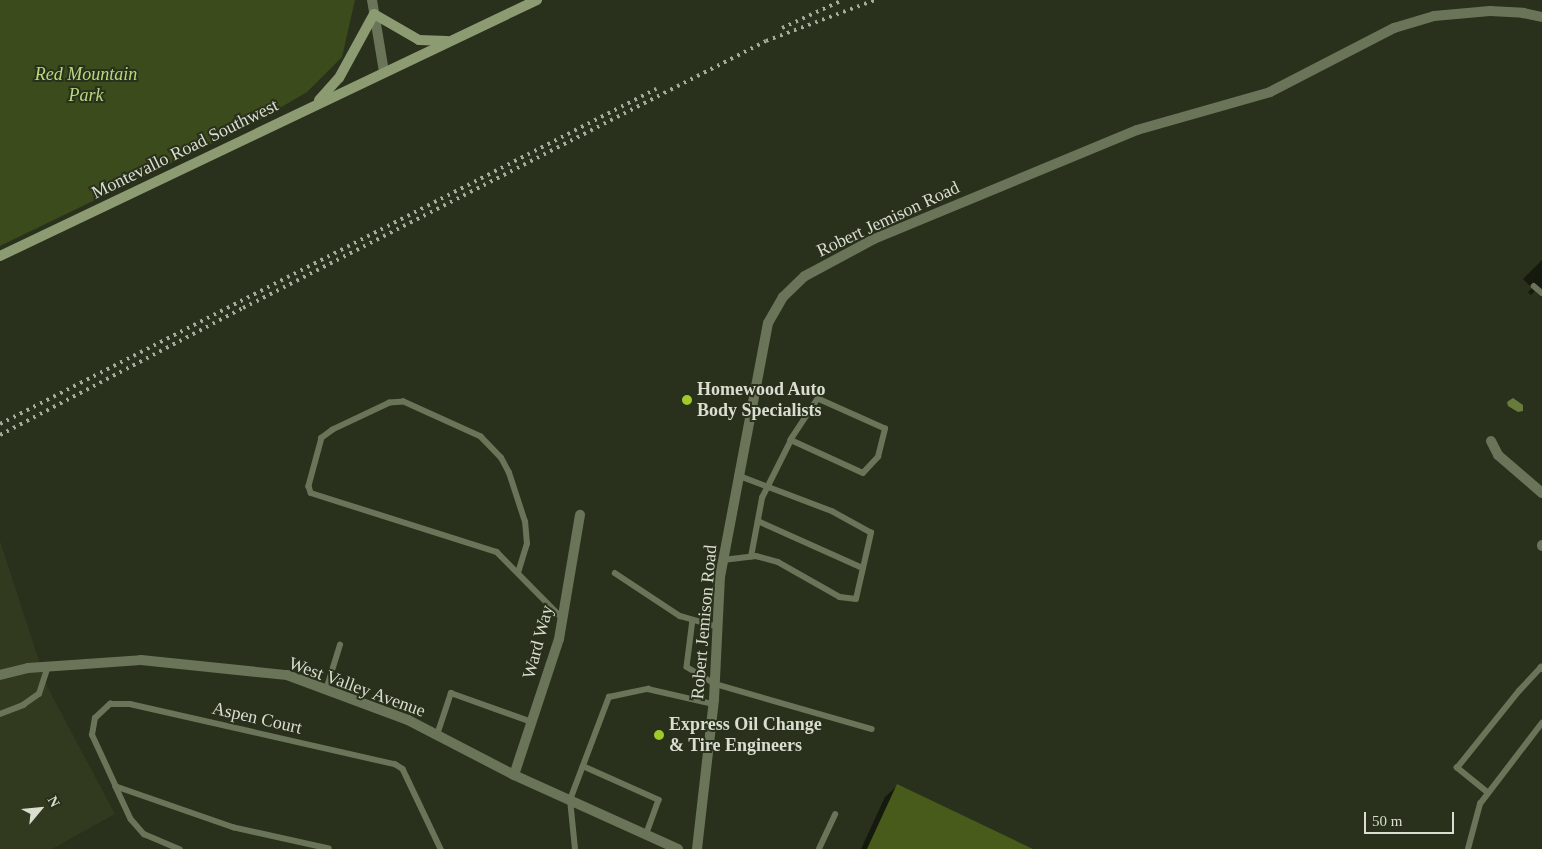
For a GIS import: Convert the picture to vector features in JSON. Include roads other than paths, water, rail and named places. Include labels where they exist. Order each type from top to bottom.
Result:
[{"type":"main road","name":"Montevallo Road Southwest","points":[[0,256],[537,0]]},
{"type":"main road","points":[[314,105],[339,78],[374,14],[419,40],[450,41]]},
{"type":"street","points":[[372,0],[384,72]]},
{"type":"street","name":"Robert Jemison Road","points":[[697,849],[714,704],[723,560],[768,323],[783,297],[805,276],[874,239],[1136,130],[1270,92],[1394,28],[1434,16],[1490,11],[1524,13],[1542,17]]},
{"type":"street","points":[[1491,441],[1498,455],[1542,493]]},
{"type":"street","name":"Ward Way","points":[[514,774],[559,639],[580,515]]},
{"type":"street","name":"West Valley Avenue","points":[[0,674],[48,666],[141,660],[286,675],[408,720],[514,774],[678,849]]},
{"type":"lane","points":[[1534,286],[1542,293]]},
{"type":"lane","points":[[751,557],[762,498],[769,488],[791,440],[818,399],[885,429],[878,457],[863,473],[791,440]]},
{"type":"lane","points":[[518,573],[527,544],[525,522],[501,458],[481,437],[404,402],[390,403],[333,430],[322,438],[308,486],[311,493],[471,542],[497,552],[563,619]]},
{"type":"lane","points":[[723,560],[751,557],[778,562],[840,597],[856,599],[871,533],[833,512],[738,476]]},
{"type":"lane","points":[[758,521],[862,568]]},
{"type":"lane","points":[[615,573],[680,616],[718,626]]},
{"type":"lane","points":[[693,620],[687,667],[715,684],[872,728]]},
{"type":"lane","points":[[326,690],[340,645]]},
{"type":"lane","points":[[0,714],[23,705],[39,694],[48,666]]},
{"type":"lane","points":[[1488,793],[1457,768],[1519,691],[1541,667],[1542,669]]},
{"type":"lane","points":[[575,849],[570,800],[609,697],[648,689],[714,704]]},
{"type":"lane","points":[[437,735],[451,693],[532,722]]},
{"type":"lane","name":"Aspen Court","points":[[180,849],[144,834],[131,819],[92,735],[95,718],[110,704],[130,704],[395,764],[403,769],[441,849]]},
{"type":"lane","points":[[1468,849],[1480,804],[1542,724]]},
{"type":"lane","points":[[583,766],[659,800],[646,834]]},
{"type":"lane","points":[[116,787],[234,828],[328,849]]},
{"type":"lane","points":[[819,849],[835,815]]},
{"type":"railway","points":[[782,28],[843,0]]},
{"type":"railway","points":[[0,435],[243,308],[766,41],[875,0]]},
{"type":"railway","points":[[0,424],[656,89]]},
{"type":"place","name":"Homewood Auto Body Specialists","points":[[687,400]]},
{"type":"place","name":"Express Oil Change & Tire Engineers","points":[[659,735]]},
{"type":"park label","name":"Red Mountain Park","points":[[86,85]]}]
